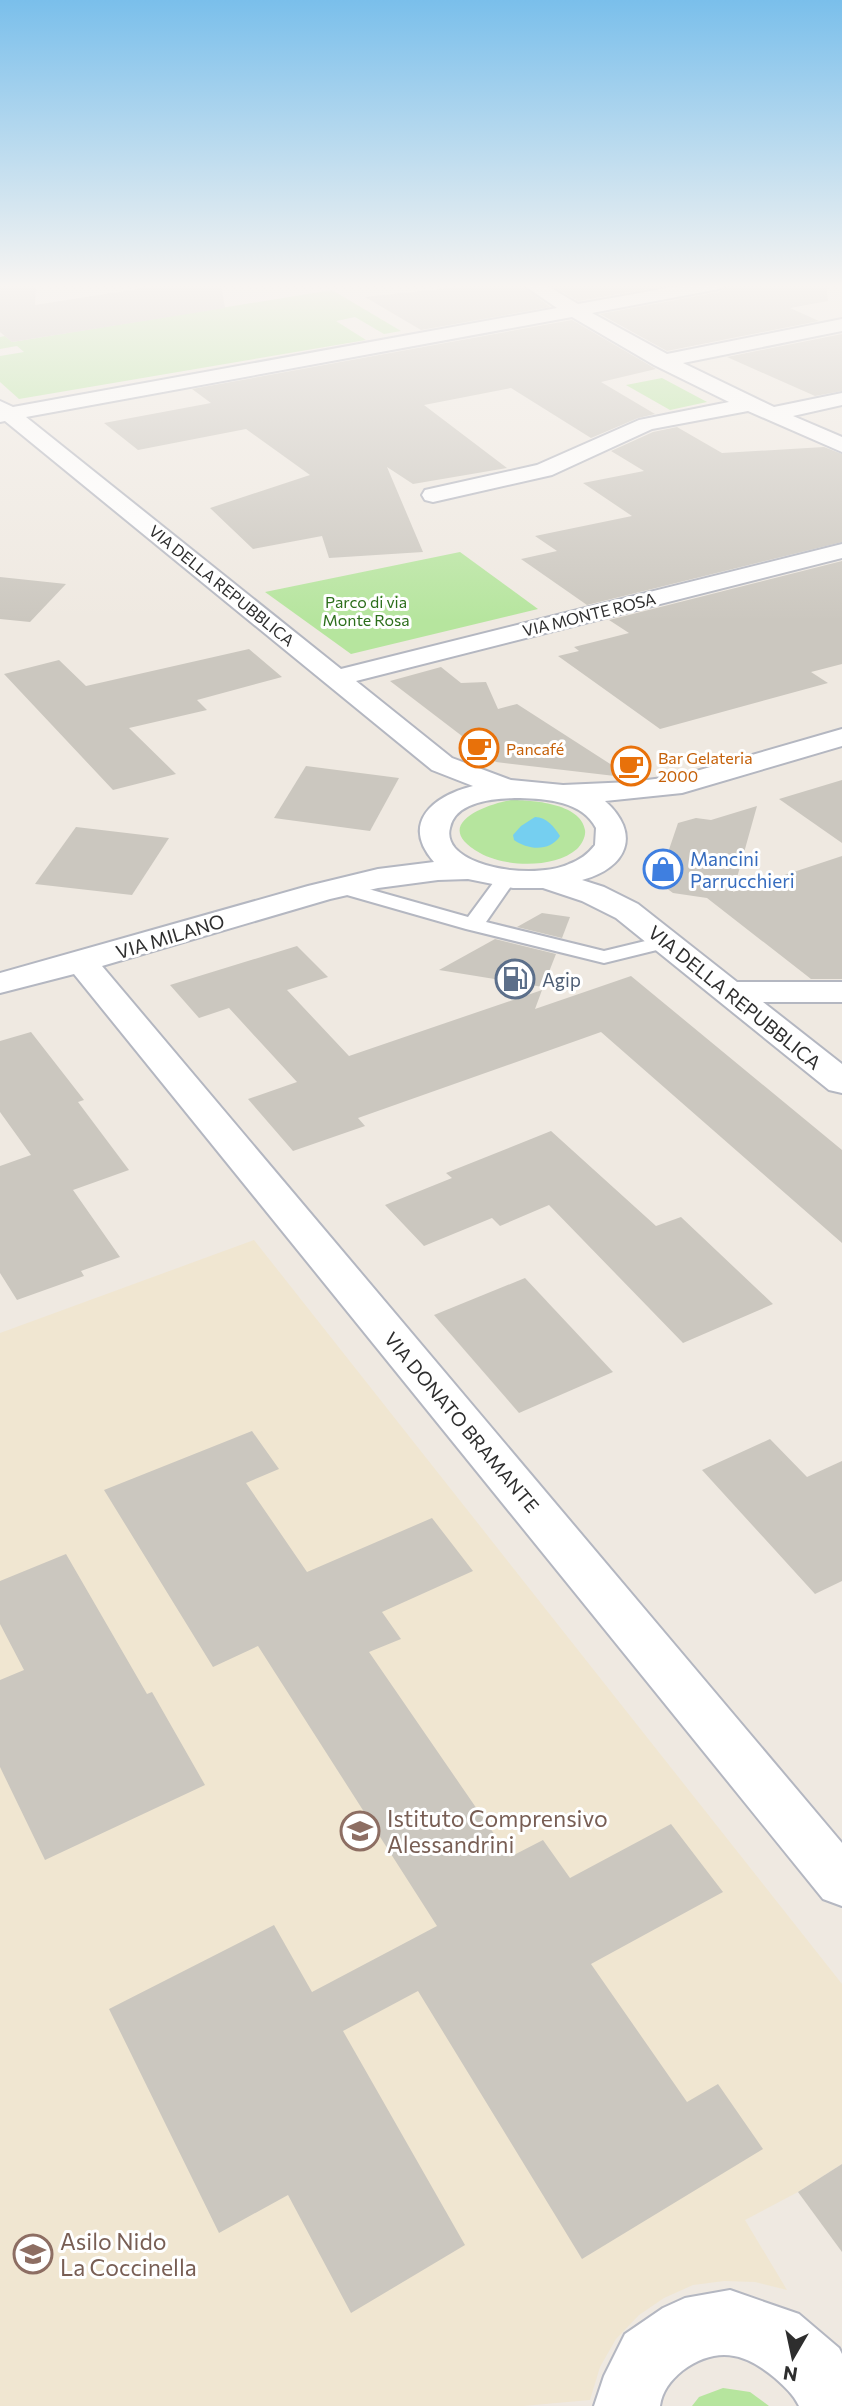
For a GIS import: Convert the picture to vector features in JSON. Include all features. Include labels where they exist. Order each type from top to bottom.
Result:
[{"type":"street","points":[[3,412],[93,396]]},
{"type":"street","points":[[734,396],[842,445]]},
{"type":"street","points":[[772,414],[842,399]]},
{"type":"street","points":[[433,495],[544,471],[646,424],[750,404]]},
{"type":"street","name":"VIA DELLA REPUBBLICA","points":[[3,412],[442,764],[507,789]]},
{"type":"street","name":"VIA MONTE ROSA","points":[[336,677],[842,551]]},
{"type":"street","points":[[562,794],[592,806],[610,824],[613,836],[610,847],[602,858],[579,871],[545,879],[506,879],[470,870],[444,855],[432,837],[433,824],[442,812],[456,802],[480,793],[507,789],[562,794],[631,791],[682,784],[842,737]]},
{"type":"street","points":[[442,764],[456,802]]},
{"type":"street","points":[[610,824],[644,802],[682,784]]},
{"type":"street","name":"VIA MILANO","points":[[340,887],[412,856],[432,837]]},
{"type":"street","name":"VIA DELLA REPUBBLICA","points":[[602,858],[612,890],[627,911]]},
{"type":"street","name":"VIA MILANO","points":[[0,983],[82,963],[340,887],[418,872],[470,870]]},
{"type":"street","name":"VIA DELLA REPUBBLICA","points":[[545,879],[593,894],[627,911],[842,1082]]},
{"type":"street","name":"VIA DONATO BRAMANTE","points":[[82,963],[842,1882]]},
{"type":"street","points":[[729,992],[842,992]]},
{"type":"street","points":[[627,2406],[627,2399],[648,2357],[685,2330],[730,2322],[776,2337],[816,2371],[834,2406]]},
{"type":"lane","points":[[473,925],[506,879]]},
{"type":"lane","points":[[340,887],[473,925],[604,957],[666,942]]},
{"type":"shaded area","name":"Istituto Comprensivo Alessandrini","points":[[254,1240],[842,1984],[842,2164],[798,2192],[745,2220],[787,2290],[755,2282],[724,2281],[693,2285],[664,2298],[639,2315],[616,2339],[600,2367],[590,2400],[523,2406],[0,2406],[0,1333]]},
{"type":"green space","points":[[646,396],[696,396],[707,402],[670,410]]},
{"type":"green space","name":"Parco di via Monte Rosa","points":[[460,552],[538,609],[351,654],[265,592]]},
{"type":"green space","points":[[511,800],[554,805],[575,814],[585,830],[582,842],[577,849],[556,860],[529,864],[490,858],[466,843],[460,834],[466,818],[487,807]]},
{"type":"green space","points":[[723,2388],[750,2392],[769,2406],[692,2406],[699,2397]]},
{"type":"water","points":[[535,817],[547,821],[560,836],[551,845],[538,848],[514,840],[513,835],[521,826]]},
{"type":"building","points":[[202,396],[469,396],[424,405],[507,468],[413,484],[387,467],[423,552],[329,558],[322,536],[253,549],[210,508],[310,475],[246,429],[138,450],[104,423],[211,403]]},
{"type":"building","points":[[524,396],[625,396],[655,414],[638,418],[591,438]]},
{"type":"building","points":[[677,427],[722,453],[824,447],[842,454],[842,542],[587,605],[521,559],[557,551],[535,536],[632,516],[583,483],[644,471],[611,451],[653,432]]},
{"type":"building","points":[[842,561],[842,664],[811,672],[828,683],[660,729],[558,656],[579,651],[574,647],[629,633],[609,620]]},
{"type":"building","points":[[0,577],[66,584],[30,622],[0,619]]},
{"type":"building","points":[[249,649],[282,677],[197,700],[207,710],[129,728],[176,774],[113,790],[4,674],[59,660],[86,686]]},
{"type":"building","points":[[441,667],[461,683],[486,682],[498,709],[517,704],[632,778],[496,762],[390,681]]},
{"type":"building","points":[[306,766],[399,778],[370,831],[274,818]]},
{"type":"building","points":[[842,780],[842,843],[779,799]]},
{"type":"building","points":[[757,806],[733,892],[842,856],[842,979],[811,979],[707,898],[673,893],[658,882],[678,823],[696,818],[711,820]]},
{"type":"building","points":[[76,827],[169,838],[132,895],[35,884]]},
{"type":"building","points":[[542,913],[570,917],[562,938],[517,927]]},
{"type":"building","points":[[495,939],[556,954],[543,987],[439,970]]},
{"type":"building","points":[[297,946],[328,977],[287,990],[349,1056],[542,990],[535,1009],[631,976],[842,1150],[842,1243],[601,1032],[358,1118],[365,1126],[293,1151],[248,1099],[297,1082],[229,1008],[199,1018],[170,985]]},
{"type":"building","points":[[31,1032],[84,1100],[78,1102],[129,1170],[73,1190],[120,1257],[81,1271],[84,1276],[17,1300],[0,1273],[0,1166],[31,1155],[0,1112],[0,1041]]},
{"type":"building","points":[[551,1131],[656,1226],[681,1217],[773,1304],[683,1343],[549,1205],[500,1226],[492,1218],[424,1246],[385,1205],[452,1178],[446,1173]]},
{"type":"building","points":[[525,1278],[613,1372],[519,1413],[434,1315]]},
{"type":"building","points":[[252,1431],[279,1469],[246,1483],[307,1572],[432,1518],[473,1571],[382,1612],[401,1639],[369,1652],[510,1857],[543,1840],[570,1878],[671,1824],[723,1892],[591,1964],[687,2102],[718,2084],[763,2149],[582,2259],[418,1991],[343,2031],[465,2245],[351,2313],[288,2195],[219,2233],[109,2009],[274,1925],[312,1992],[437,1926],[258,1646],[213,1667],[104,1490]]},
{"type":"building","points":[[770,1439],[807,1477],[842,1461],[842,1581],[815,1594],[702,1470]]},
{"type":"building","points":[[66,1554],[147,1694],[152,1692],[205,1785],[45,1860],[0,1767],[0,1680],[24,1670],[0,1624],[0,1581]]},
{"type":"building","points":[[842,2164],[842,2252],[798,2192]]},
{"type":"place","name":"Pancafé","points":[[479,748]]},
{"type":"place","name":"Bar Gelateria 2000","points":[[631,766]]},
{"type":"place","name":"Mancini Parrucchieri","points":[[663,869]]},
{"type":"place","name":"Agip","points":[[515,979]]},
{"type":"place","name":"Istituto Comprensivo Alessandrini","points":[[360,1831]]},
{"type":"place","name":"Asilo Nido La Coccinella","points":[[33,2254]]}]
